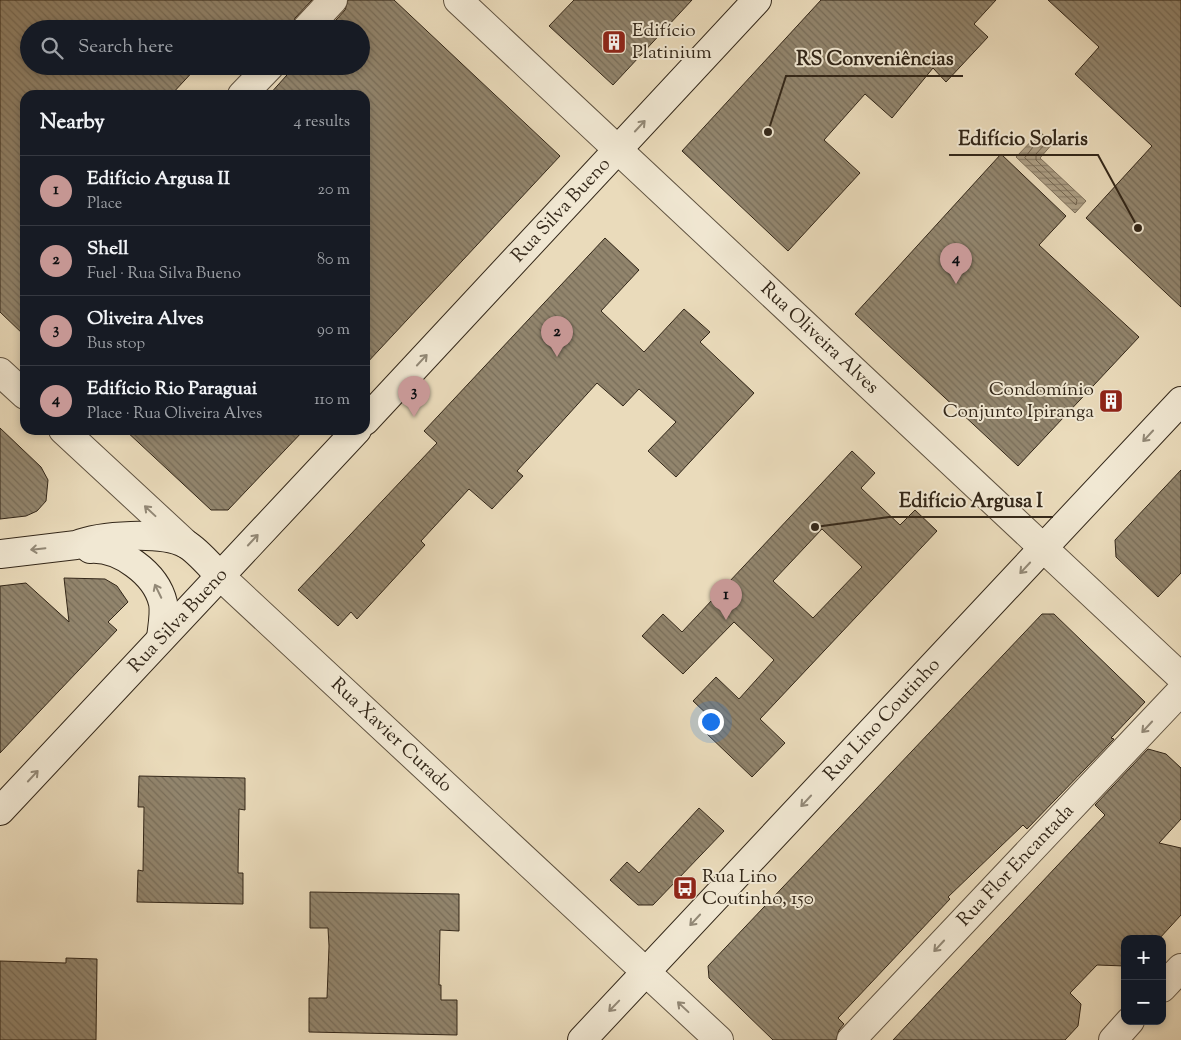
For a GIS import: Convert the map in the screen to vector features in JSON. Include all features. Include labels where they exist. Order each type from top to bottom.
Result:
[{"type":"street","points":[[314,20],[333,0]]},
{"type":"street","name":"Rua Oliveira Alves","points":[[458,0],[1181,677]]},
{"type":"street","name":"Rua Silva Bueno","points":[[370,416],[758,0]]},
{"type":"street","points":[[247,90],[261,75]]},
{"type":"street","points":[[0,372],[20,390]]},
{"type":"street","name":"Rua Lino Coutinho","points":[[582,1040],[1181,401]]},
{"type":"street","name":"Rua Xavier Curado","points":[[68,435],[719,1040]]},
{"type":"street","name":"Rua Silva Bueno","points":[[0,811],[352,435]]},
{"type":"street","points":[[0,554],[76,545],[87,540],[138,536],[160,538],[186,544]]},
{"type":"street","points":[[76,545],[88,549],[103,548],[127,557],[156,585],[164,604],[161,638]]},
{"type":"street","name":"Rua Flor Encantada","points":[[851,1040],[1181,691]]},
{"type":"street","points":[[1166,984],[1181,968]]},
{"type":"street","points":[[1113,1040],[1126,1025]]},
{"type":"water","points":[[1040,132],[1053,143],[1040,158],[1086,201],[1075,213],[1016,157]]},
{"type":"building","points":[[0,0],[312,0],[294,20],[20,20],[20,75],[190,75],[176,90],[20,90],[20,331],[0,312]]},
{"type":"building","points":[[348,0],[394,0],[560,156],[370,360],[370,90],[273,90],[287,75],[370,75],[370,20],[336,20],[345,10]]},
{"type":"building","points":[[574,0],[692,0],[613,85],[549,26]]},
{"type":"building","points":[[821,0],[996,0],[974,24],[988,37],[946,82],[933,68],[892,118],[865,94],[824,140],[860,173],[788,251],[682,151]]},
{"type":"building","points":[[1048,0],[1181,0],[1181,307],[1086,218],[1152,146],[1075,74],[1099,47]]},
{"type":"building","points":[[1001,154],[1066,216],[1039,245],[1139,337],[1018,466],[855,314]]},
{"type":"building","points":[[605,238],[639,270],[601,311],[644,352],[684,309],[710,332],[700,342],[754,393],[676,477],[648,451],[676,422],[639,389],[623,406],[597,383],[517,471],[523,476],[492,509],[469,489],[421,541],[425,545],[357,619],[351,612],[338,626],[298,590],[437,443],[424,431]]},
{"type":"building","points":[[0,428],[41,467],[48,480],[46,501],[37,511],[26,516],[0,519]]},
{"type":"building","points":[[130,435],[299,435],[228,510],[211,510]]},
{"type":"building","points":[[852,451],[875,473],[861,488],[900,525],[915,510],[937,531],[760,719],[785,743],[752,777],[706,733],[711,728],[706,723],[711,718],[693,701],[716,677],[739,699],[774,660],[734,622],[683,674],[642,636],[663,614],[682,632]],"holes":[[[822,529],[862,567],[813,618],[773,581]]]},
{"type":"building","points":[[1181,470],[1181,573],[1158,597],[1116,557],[1115,540]]},
{"type":"building","points":[[64,578],[105,579],[117,586],[128,602],[108,622],[117,630],[0,753],[0,586],[26,583],[69,622]]},
{"type":"building","points":[[1042,614],[1054,614],[1145,702],[1111,738],[1114,739],[1027,829],[1023,825],[948,897],[950,899],[838,1018],[844,1024],[839,1030],[836,1040],[773,1040],[709,978],[708,966]]},
{"type":"building","points":[[1148,749],[1166,754],[1181,768],[1181,819],[1159,843],[1181,848],[1181,915],[1163,935],[1121,935],[1121,966],[1097,965],[1070,993],[1081,1004],[1078,1026],[1065,1040],[893,1040],[1105,815],[1095,805]]},
{"type":"building","points":[[139,776],[245,778],[245,810],[239,809],[238,873],[243,873],[243,904],[137,902],[138,870],[143,871],[144,807],[138,807]]},
{"type":"building","points":[[699,808],[724,831],[653,905],[638,905],[610,880],[627,862],[639,873]]},
{"type":"building","points":[[310,892],[459,894],[459,931],[440,930],[439,985],[441,985],[441,1000],[457,1000],[457,1035],[309,1032],[309,998],[327,998],[329,946],[328,928],[310,928]]},
{"type":"building","points":[[66,958],[97,959],[96,1040],[0,1040],[0,961],[66,963]]},
{"type":"place","name":"Edifício Platinium","points":[[614,42]]},
{"type":"place","name":"RS Conveniências","points":[[768,132]]},
{"type":"place","name":"Edifício Solaris","points":[[1138,228]]},
{"type":"place","name":"Edifício Rio Paraguai","points":[[956,284]]},
{"type":"place","name":"Shell","points":[[557,357]]},
{"type":"place","name":"Condomínio Conjunto Ipiranga","points":[[1111,401]]},
{"type":"place","name":"Oliveira Alves","points":[[414,417]]},
{"type":"place","name":"Edifício Argusa I","points":[[815,527]]},
{"type":"place","name":"Edifício Argusa II","points":[[726,620]]},
{"type":"place","name":"Rua Lino Coutinho, 150","points":[[685,888]]}]
